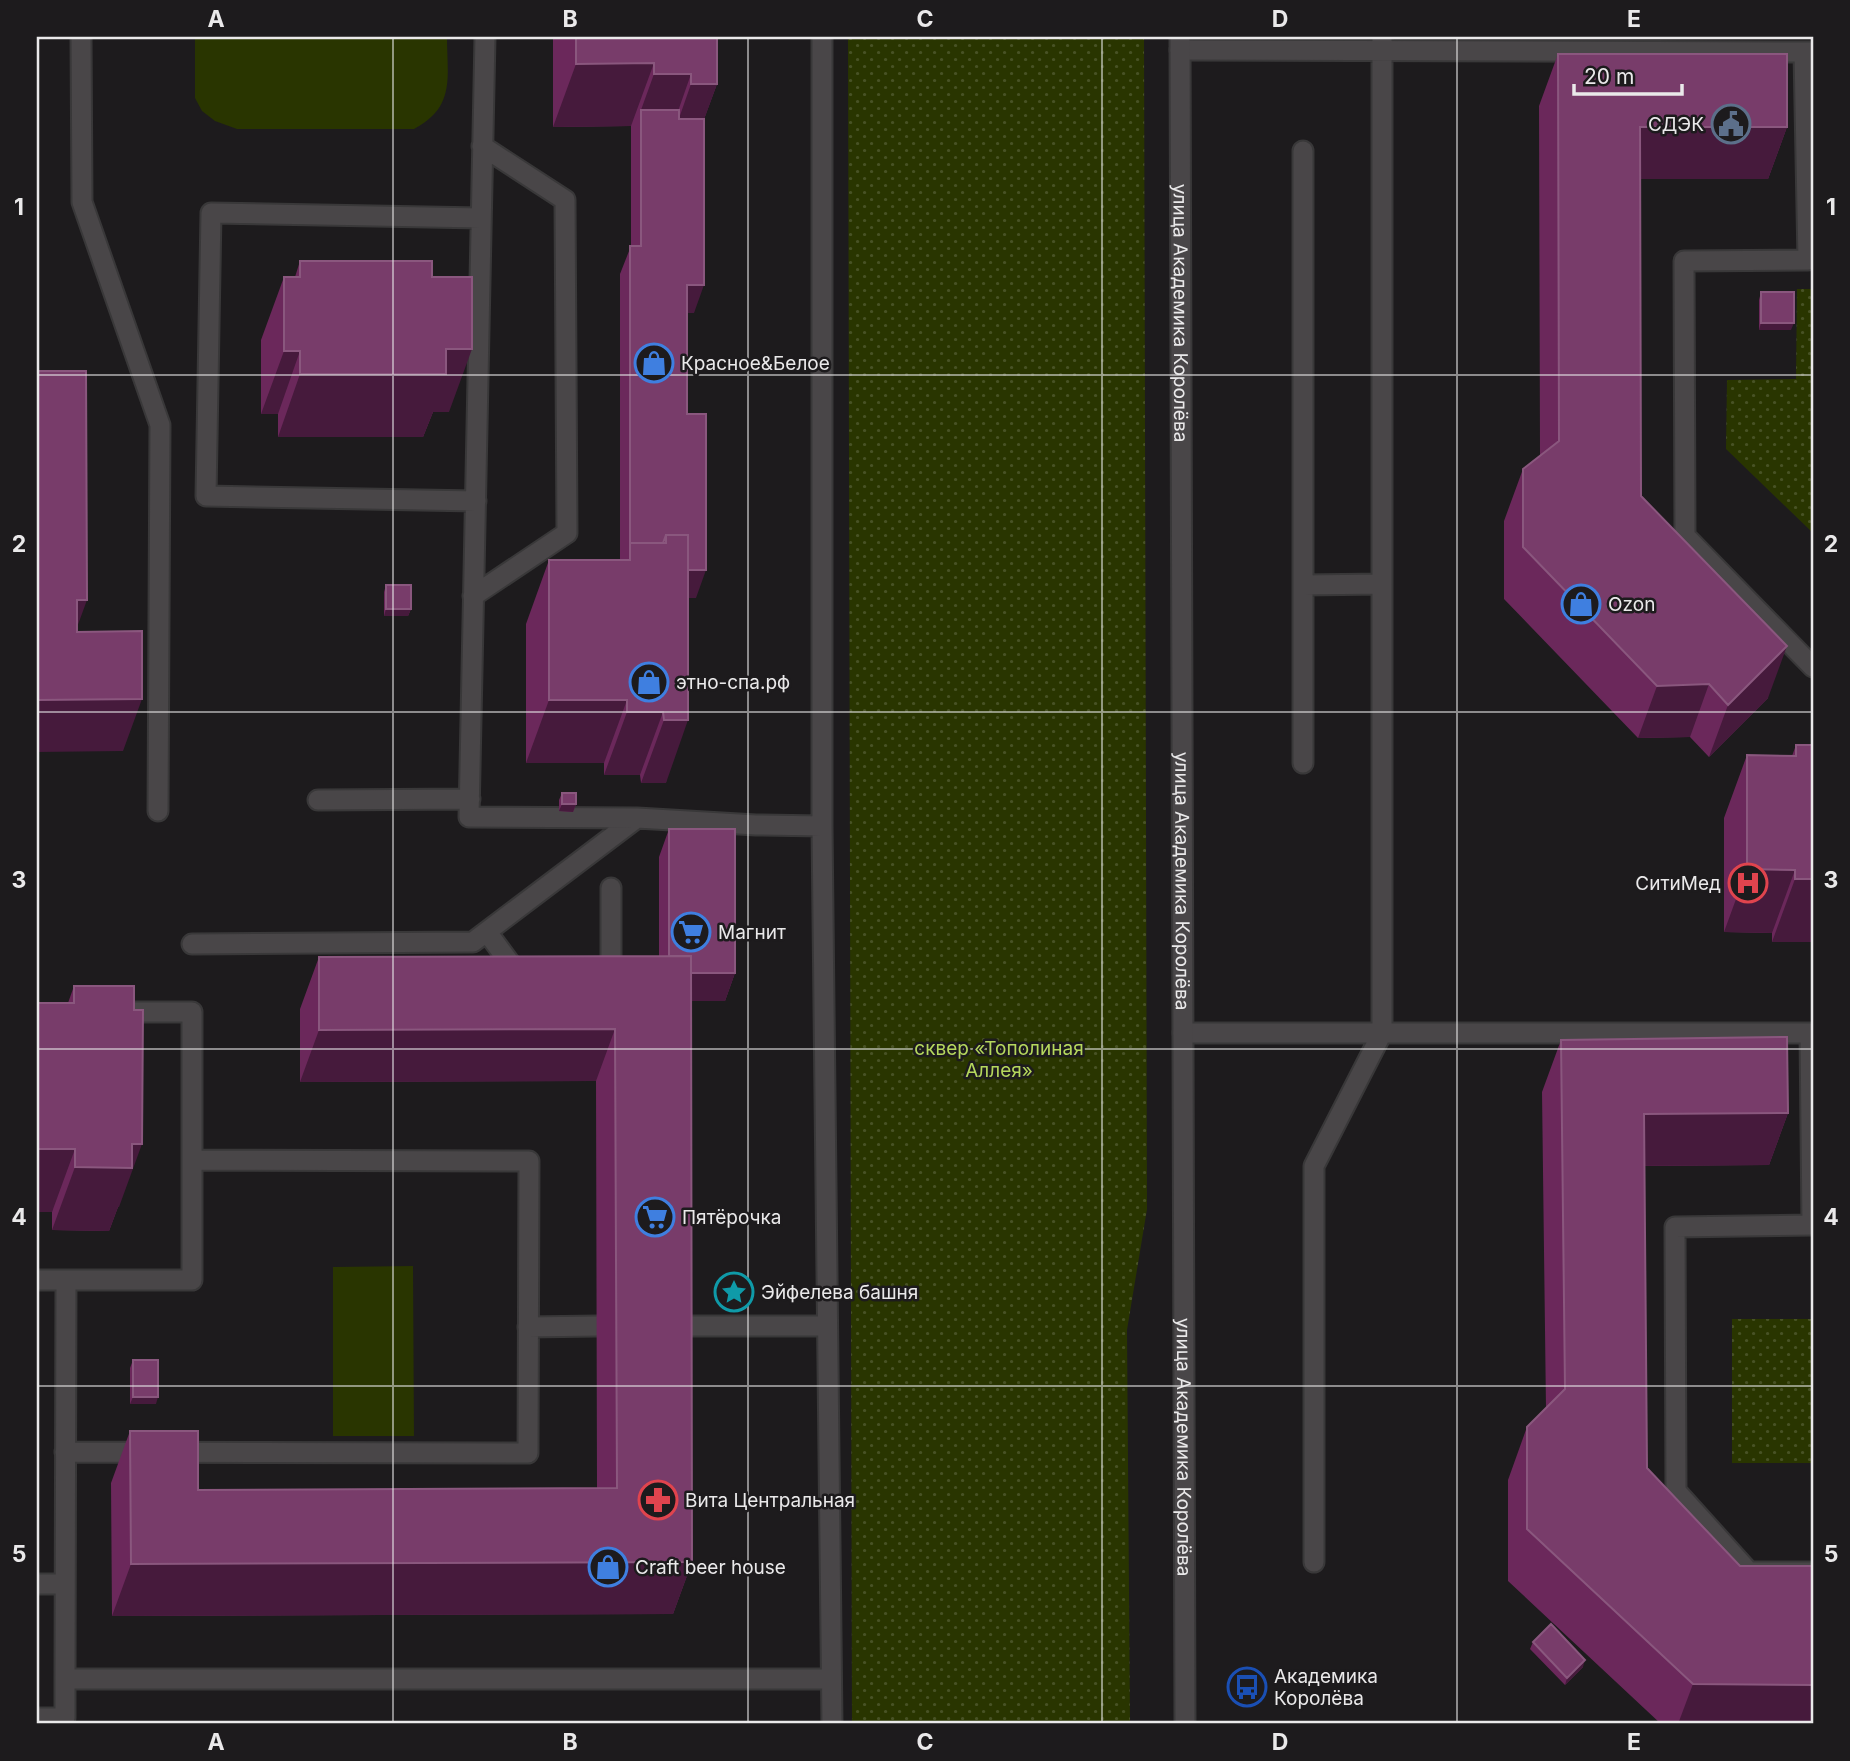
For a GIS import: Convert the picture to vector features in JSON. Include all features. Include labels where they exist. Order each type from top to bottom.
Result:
[{"type":"street","points":[[81,37],[82,202],[160,425],[158,811]]},
{"type":"street","points":[[485,37],[469,817],[637,818],[822,826]]},
{"type":"street","points":[[822,37],[822,826],[832,1724]]},
{"type":"street","points":[[1180,43],[1597,44],[1809,52],[1808,260],[1684,261],[1685,536],[1813,667]]},
{"type":"street","name":"улица Академика Королёва","points":[[1180,43],[1185,1724]]},
{"type":"street","points":[[1314,1562],[1314,1166],[1382,1033],[1382,44]]},
{"type":"street","points":[[473,596],[567,533],[565,200],[482,146]]},
{"type":"street","points":[[1303,151],[1303,764]]},
{"type":"street","points":[[476,501],[206,496],[210,267],[211,213],[481,218]]},
{"type":"street","points":[[1303,585],[1382,584]]},
{"type":"street","points":[[318,800],[470,799]]},
{"type":"street","points":[[192,944],[473,942],[637,818]]},
{"type":"street","points":[[584,969],[611,968],[611,888]]},
{"type":"street","points":[[486,932],[515,970],[542,970]]},
{"type":"street","points":[[37,1280],[192,1280],[192,1012],[101,1012]]},
{"type":"street","points":[[1183,1033],[1812,1033],[1812,1225],[1675,1227],[1676,1491],[1749,1572],[1813,1572]]},
{"type":"street","points":[[65,1452],[528,1452],[528,1161],[192,1160]]},
{"type":"street","points":[[37,1718],[65,1718],[66,1280]]},
{"type":"street","points":[[528,1327],[597,1326]]},
{"type":"street","points":[[673,1326],[827,1326]]},
{"type":"street","points":[[37,1584],[65,1584]]},
{"type":"street","points":[[65,1679],[831,1679]]},
{"type":"green space","points":[[195,37],[447,37],[446,90],[437,111],[414,129],[237,129],[215,121],[202,111],[195,98]]},
{"type":"green space","name":"сквер «Тополиная Аллея»","points":[[848,37],[1144,37],[1147,1209],[1127,1330],[1130,1724],[852,1724]]},
{"type":"green space","points":[[1797,289],[1813,289],[1813,533],[1726,449],[1727,380],[1796,379]]},
{"type":"green space","points":[[413,1266],[414,1436],[333,1436],[333,1267]]},
{"type":"green space","points":[[1732,1319],[1813,1319],[1813,1463],[1732,1463]]},
{"type":"building","points":[[576,37],[717,37],[717,84],[691,84],[691,74],[654,74],[654,63],[576,64]]},
{"type":"building","points":[[1558,54],[1787,54],[1787,127],[1640,127],[1641,496],[1787,646],[1728,705],[1709,684],[1657,686],[1523,547],[1523,469],[1559,441]]},
{"type":"building","points":[[641,110],[679,110],[679,119],[704,119],[704,285],[687,285],[687,414],[706,414],[706,570],[688,570],[688,535],[666,535],[663,543],[630,543],[630,246],[641,246]]},
{"type":"building","points":[[300,261],[432,261],[432,277],[472,277],[472,349],[446,349],[446,374],[300,374],[300,351],[284,351],[284,277],[300,277]]},
{"type":"building","points":[[1761,292],[1794,292],[1794,323],[1761,323]]},
{"type":"building","points":[[37,371],[86,371],[87,600],[77,600],[77,632],[142,631],[142,699],[37,700]]},
{"type":"building","points":[[666,535],[688,535],[688,720],[664,720],[663,712],[627,712],[627,700],[549,700],[549,560],[630,560],[630,543],[666,543]]},
{"type":"building","points":[[386,585],[411,585],[411,609],[386,609]]},
{"type":"building","points":[[1796,745],[1813,745],[1813,879],[1795,879],[1795,870],[1747,869],[1747,755],[1796,756]]},
{"type":"building","points":[[562,793],[576,793],[576,804],[562,804]]},
{"type":"building","points":[[669,829],[735,829],[735,973],[691,973],[691,956],[669,956]]},
{"type":"building","points":[[691,956],[692,1562],[131,1564],[130,1431],[198,1431],[198,1490],[617,1488],[615,1029],[319,1030],[319,957]]},
{"type":"building","points":[[74,986],[134,986],[134,1010],[143,1010],[142,1144],[132,1144],[132,1168],[75,1167],[75,1149],[37,1149],[37,1003],[74,1003]]},
{"type":"building","points":[[1787,1037],[1788,1113],[1644,1114],[1647,1468],[1740,1566],[1813,1566],[1813,1685],[1693,1684],[1527,1529],[1527,1427],[1565,1389],[1561,1040]]},
{"type":"building","points":[[133,1360],[158,1360],[158,1397],[133,1397]]},
{"type":"building","points":[[1551,1624],[1585,1660],[1567,1678],[1533,1642]]},
{"type":"place","name":"СДЭК","points":[[1731,124]]},
{"type":"place","name":"Красное&Белое","points":[[654,363]]},
{"type":"place","name":"Ozon","points":[[1581,604]]},
{"type":"place","name":"этно-спа.рф","points":[[649,682]]},
{"type":"place","name":"СитиМед","points":[[1748,883]]},
{"type":"place","name":"Магнит","points":[[691,932]]},
{"type":"place","name":"Пятёрочка","points":[[655,1217]]},
{"type":"place","name":"Эйфелева башня","points":[[734,1292]]},
{"type":"place","name":"Вита Центральная","points":[[658,1500]]},
{"type":"place","name":"Craft beer house","points":[[608,1567]]},
{"type":"place","name":"Академика Королёва","points":[[1247,1687]]}]
